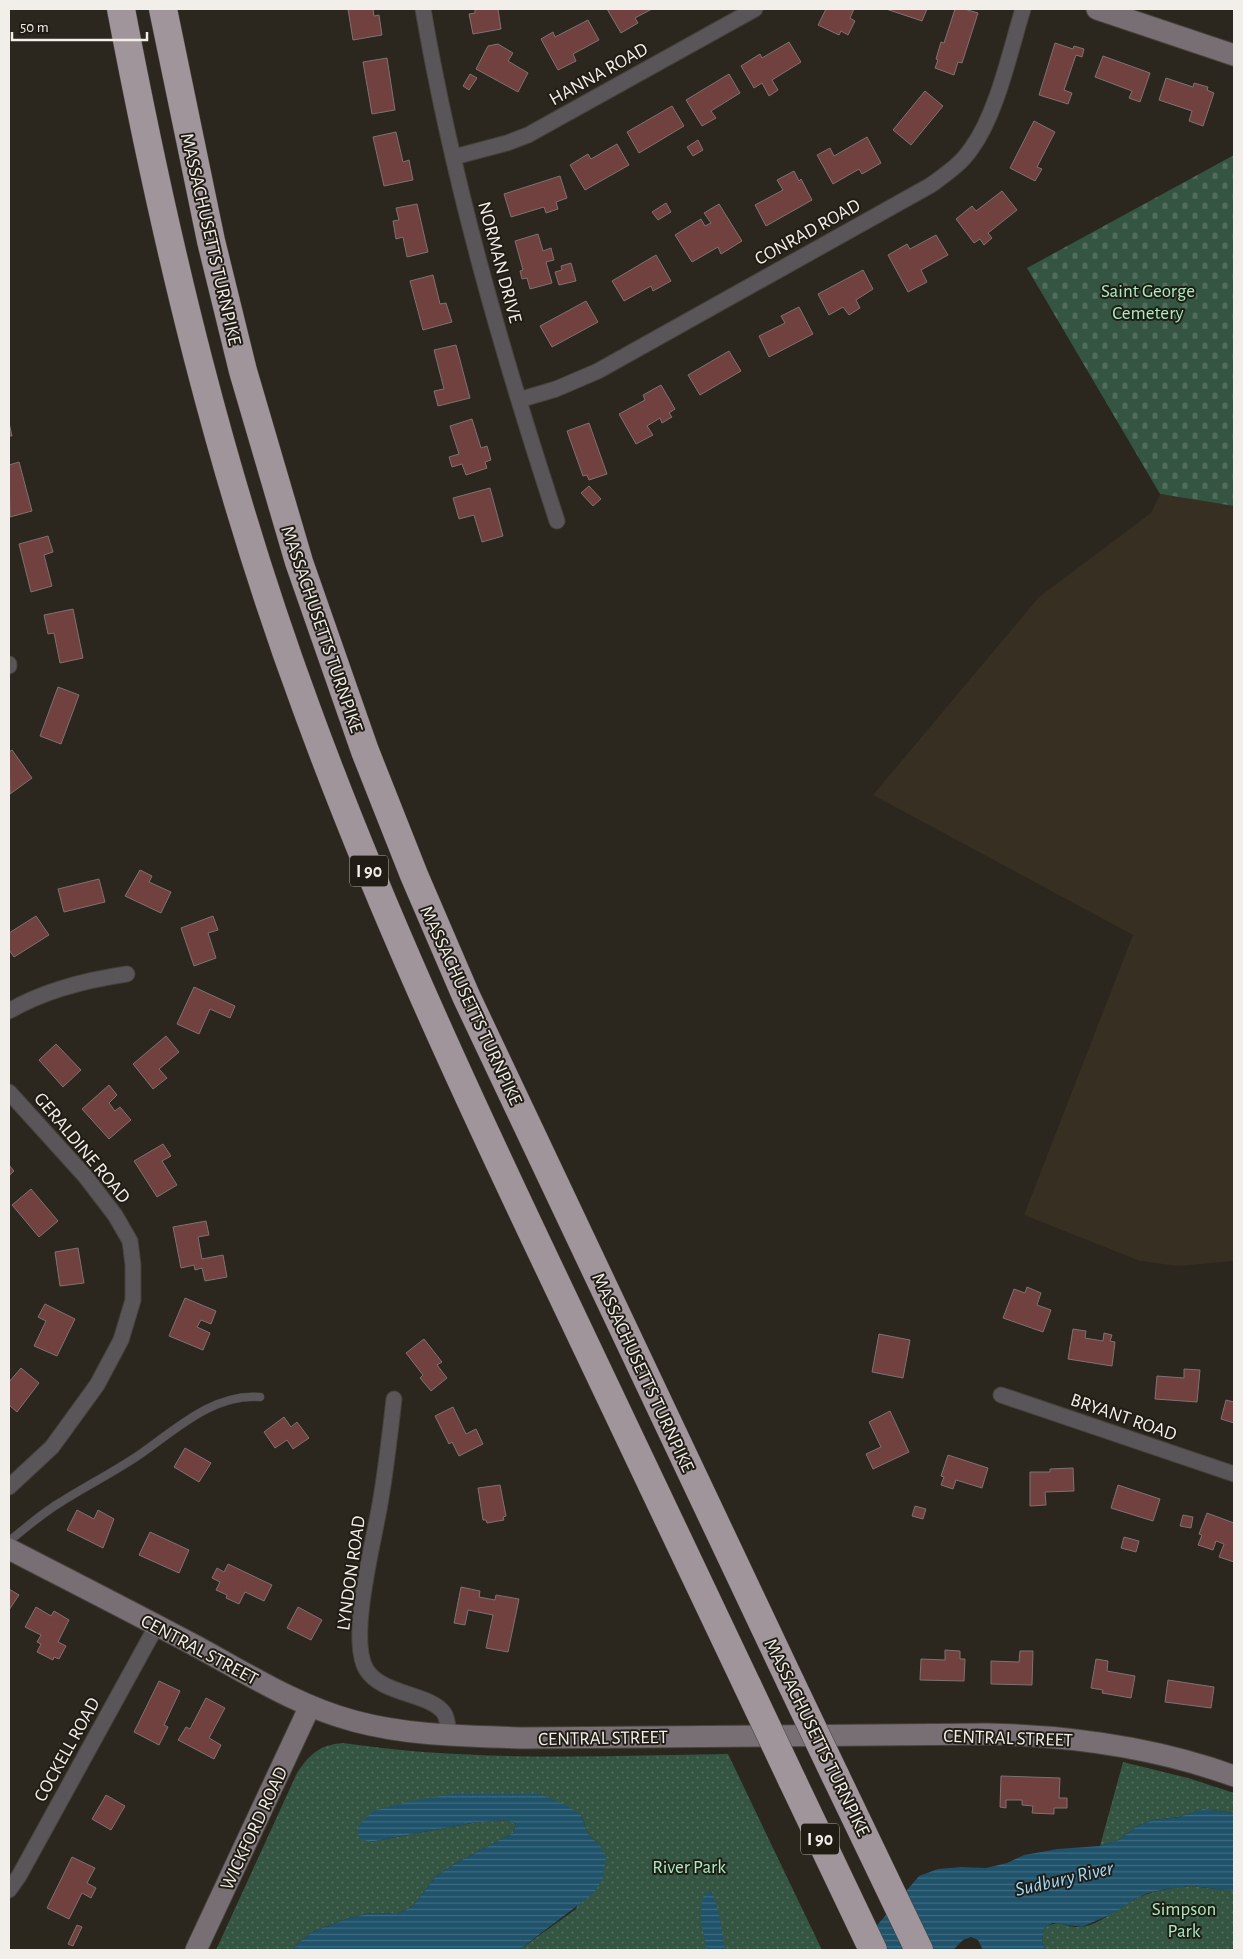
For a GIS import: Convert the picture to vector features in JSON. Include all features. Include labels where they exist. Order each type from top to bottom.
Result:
[{"type":"highway","name":"MASSACHUSETTS TURNPIKE","points":[[121,9],[162,209],[204,384],[241,514],[304,703],[351,827],[433,1020],[873,1950]]},
{"type":"highway","name":"MASSACHUSETTS TURNPIKE","points":[[163,9],[210,241],[243,371],[299,562],[365,751],[414,875],[466,996],[919,1950]]},
{"type":"main road","points":[[1097,9],[1234,55]]},
{"type":"main road","name":"CENTRAL STREET","points":[[9,1549],[310,1706],[356,1722],[386,1728],[449,1735],[523,1738],[988,1734],[1048,1736],[1125,1746],[1193,1762],[1234,1776]]},
{"type":"main road","name":"WICKFORD ROAD","points":[[196,1950],[310,1706]]},
{"type":"street","name":"NORMAN DRIVE","points":[[423,9],[454,157],[486,287],[518,400],[557,520]]},
{"type":"street","name":"HANNA ROAD","points":[[454,157],[507,143],[528,135],[755,9]]},
{"type":"street","name":"CONRAD ROAD","points":[[518,400],[564,386],[598,371],[931,185],[945,175],[959,163],[981,135],[991,110],[1023,9]]},
{"type":"street","points":[[9,1011],[63,987],[92,979],[127,974]]},
{"type":"street","name":"GERALDINE ROAD","points":[[9,1092],[85,1176],[115,1215],[130,1241],[133,1265],[133,1300],[122,1340],[97,1385],[52,1447],[9,1487]]},
{"type":"street","name":"BRYANT ROAD","points":[[1001,1395],[1234,1474]]},
{"type":"street","name":"LYNDON ROAD","points":[[394,1399],[380,1502],[364,1587],[361,1656],[371,1676],[391,1688],[434,1705],[443,1713],[449,1735]]},
{"type":"street","name":"COCKELL ROAD","points":[[9,1890],[19,1876],[156,1625]]},
{"type":"lane","points":[[9,1541],[59,1502],[139,1454],[201,1412],[217,1404],[249,1396],[260,1397]]},
{"type":"shaded area","points":[[1160,494],[1234,506],[1234,1261],[1178,1266],[1140,1261],[1024,1215],[1133,935],[873,795],[1039,597],[1151,513]]},
{"type":"green space","name":"Saint George Cemetery","points":[[1234,155],[1234,506],[1160,494],[1027,268]]},
{"type":"green space","name":"River Park","points":[[343,1743],[439,1753],[487,1755],[728,1754],[822,1950],[519,1950],[576,1909],[598,1843],[589,1836],[581,1815],[540,1794],[451,1794],[370,1842],[472,1823],[506,1820],[516,1824],[513,1833],[458,1862],[435,1877],[413,1906],[397,1914],[372,1913],[349,1918],[314,1931],[299,1942],[293,1950],[216,1950],[297,1773],[306,1761],[321,1748]]},
{"type":"green space","points":[[1123,1762],[1188,1778],[1234,1793],[1234,1813],[1203,1809],[1179,1817],[1153,1820],[1137,1826],[1119,1840],[1100,1846]]},
{"type":"green space","name":"Simpson Park","points":[[1191,1886],[1234,1891],[1234,1950],[1045,1950],[1042,1940],[1044,1928],[1050,1925],[1087,1926],[1149,1893]]},
{"type":"water","points":[[451,1794],[540,1794],[566,1805],[581,1815],[589,1836],[598,1843],[606,1856],[603,1878],[594,1893],[519,1950],[293,1950],[299,1942],[314,1931],[349,1918],[372,1913],[397,1914],[413,1906],[435,1877],[458,1862],[513,1833],[516,1824],[506,1820],[472,1823],[370,1842],[359,1838],[358,1826],[373,1811],[407,1802]]},
{"type":"water","name":"Sudbury River","points":[[1203,1809],[1234,1813],[1234,1891],[1191,1886],[1148,1893],[1133,1900],[1116,1912],[1082,1927],[1053,1923],[1044,1928],[1042,1940],[1045,1950],[983,1950],[978,1940],[971,1937],[963,1940],[953,1950],[856,1950],[919,1876],[938,1869],[961,1867],[986,1868],[1007,1863],[1024,1855],[1058,1849],[1100,1846],[1119,1840],[1137,1826],[1153,1820],[1179,1817]]},
{"type":"water","points":[[712,1892],[719,1914],[725,1950],[707,1950],[701,1907],[705,1893]]},
{"type":"building","points":[[348,9],[373,9],[374,16],[379,15],[382,35],[353,40]]},
{"type":"building","points":[[475,9],[498,9],[501,29],[473,34],[469,14],[475,13]]},
{"type":"building","points":[[607,9],[652,9],[635,18],[638,23],[621,33]]},
{"type":"building","points":[[826,9],[854,9],[850,18],[855,21],[848,35],[841,31],[839,35],[818,25]]},
{"type":"building","points":[[886,9],[927,9],[922,21]]},
{"type":"building","points":[[955,9],[964,9],[978,13],[962,63],[958,62],[954,75],[935,68],[941,42],[944,43]]},
{"type":"building","points":[[588,20],[599,40],[573,54],[576,61],[558,70],[541,39],[553,32],[555,37]]},
{"type":"building","points":[[789,42],[801,62],[772,80],[778,90],[769,96],[762,83],[754,88],[741,66],[760,54],[762,58]]},
{"type":"building","points":[[1055,43],[1073,49],[1074,46],[1084,49],[1082,57],[1076,55],[1064,90],[1072,93],[1068,104],[1039,95]]},
{"type":"building","points":[[498,44],[513,53],[508,61],[528,73],[518,92],[476,69],[488,46]]},
{"type":"building","points":[[1103,56],[1150,73],[1140,102],[1129,98],[1132,91],[1095,77]]},
{"type":"building","points":[[387,58],[395,110],[372,114],[363,62]]},
{"type":"building","points":[[470,74],[477,78],[469,90],[463,86]]},
{"type":"building","points":[[729,74],[740,93],[711,111],[716,118],[702,126],[686,100]]},
{"type":"building","points":[[1166,78],[1193,87],[1194,83],[1208,87],[1207,90],[1214,93],[1203,126],[1189,121],[1192,111],[1159,100]]},
{"type":"building","points":[[925,91],[943,106],[911,145],[893,130]]},
{"type":"building","points":[[672,106],[684,126],[639,153],[627,132]]},
{"type":"building","points":[[1034,121],[1055,132],[1037,167],[1042,169],[1035,181],[1010,168]]},
{"type":"building","points":[[396,132],[403,162],[409,160],[413,180],[384,186],[373,137]]},
{"type":"building","points":[[867,137],[881,163],[862,174],[859,169],[833,184],[817,155],[830,148],[834,156]]},
{"type":"building","points":[[698,140],[703,150],[693,156],[687,147]]},
{"type":"building","points":[[617,144],[629,165],[585,190],[570,165],[588,154],[591,159]]},
{"type":"building","points":[[794,171],[799,181],[801,179],[812,200],[766,226],[755,205],[783,190],[777,180]]},
{"type":"building","points":[[560,176],[567,198],[556,202],[558,209],[546,213],[544,207],[511,217],[504,194]]},
{"type":"building","points":[[1002,191],[1017,210],[988,233],[992,238],[984,245],[980,239],[974,243],[956,219],[972,206],[976,211]]},
{"type":"building","points":[[666,203],[671,212],[658,220],[652,212]]},
{"type":"building","points":[[417,204],[428,252],[407,257],[403,237],[396,239],[393,221],[399,220],[396,208]]},
{"type":"building","points":[[719,204],[742,241],[721,254],[718,247],[692,262],[675,235],[701,219],[705,226],[711,223],[704,213]]},
{"type":"building","points":[[538,234],[543,251],[551,248],[554,260],[546,262],[552,283],[530,289],[527,278],[522,279],[520,271],[523,270],[515,241]]},
{"type":"building","points":[[936,235],[948,255],[921,270],[927,282],[908,292],[888,255],[907,244],[910,249]]},
{"type":"building","points":[[656,255],[671,281],[653,291],[651,286],[624,301],[612,281]]},
{"type":"building","points":[[571,263],[576,281],[559,285],[555,272],[562,270],[561,266]]},
{"type":"building","points":[[863,270],[873,289],[856,300],[860,308],[849,315],[843,307],[829,315],[818,294]]},
{"type":"building","points":[[433,275],[440,304],[446,303],[452,322],[423,330],[410,281]]},
{"type":"building","points":[[586,301],[598,322],[552,347],[540,326]]},
{"type":"building","points":[[799,307],[813,334],[769,357],[759,336],[785,323],[781,316]]},
{"type":"building","points":[[456,345],[470,398],[438,406],[434,391],[444,389],[434,350]]},
{"type":"building","points":[[729,351],[741,371],[700,395],[688,375]]},
{"type":"building","points":[[661,385],[675,409],[669,413],[672,417],[662,423],[660,418],[647,426],[653,435],[636,444],[619,414],[645,400],[643,395]]},
{"type":"building","points":[[472,419],[481,448],[487,446],[491,460],[485,462],[487,468],[466,475],[462,464],[452,467],[449,457],[459,454],[450,426]]},
{"type":"building","points":[[9,423],[12,436],[9,436]]},
{"type":"building","points":[[589,423],[607,474],[589,480],[587,475],[583,476],[567,431]]},
{"type":"building","points":[[19,462],[32,511],[10,517],[9,465]]},
{"type":"building","points":[[589,486],[601,499],[593,506],[581,493]]},
{"type":"building","points":[[490,488],[503,536],[482,542],[474,515],[459,519],[453,498]]},
{"type":"building","points":[[48,536],[53,552],[44,555],[52,586],[31,592],[19,544]]},
{"type":"building","points":[[73,609],[83,658],[60,663],[54,633],[48,634],[44,615]]},
{"type":"building","points":[[58,687],[79,695],[61,744],[40,736]]},
{"type":"building","points":[[12,750],[32,778],[10,794],[9,752]]},
{"type":"building","points":[[140,870],[152,876],[149,882],[171,892],[161,913],[125,896]]},
{"type":"building","points":[[99,879],[105,902],[64,912],[58,889]]},
{"type":"building","points":[[36,916],[49,935],[14,957],[9,950],[9,933]]},
{"type":"building","points":[[213,916],[218,930],[208,933],[216,958],[194,966],[181,928]]},
{"type":"building","points":[[194,987],[235,1006],[230,1018],[210,1009],[199,1034],[177,1024]]},
{"type":"building","points":[[166,1036],[179,1052],[159,1069],[167,1078],[153,1089],[133,1064]]},
{"type":"building","points":[[56,1044],[81,1070],[63,1087],[39,1060]]},
{"type":"building","points":[[109,1085],[117,1095],[109,1103],[115,1111],[120,1107],[131,1120],[109,1139],[82,1109]]},
{"type":"building","points":[[163,1144],[171,1156],[162,1161],[177,1185],[157,1197],[134,1161]]},
{"type":"building","points":[[9,1165],[14,1171],[9,1176]]},
{"type":"building","points":[[31,1189],[58,1221],[39,1237],[12,1205]]},
{"type":"building","points":[[206,1221],[209,1235],[198,1237],[202,1259],[223,1255],[227,1277],[205,1281],[202,1268],[195,1270],[194,1265],[181,1268],[173,1227]]},
{"type":"building","points":[[78,1248],[84,1283],[60,1286],[55,1252]]},
{"type":"building","points":[[1027,1287],[1041,1293],[1037,1305],[1051,1310],[1043,1332],[1003,1318],[1014,1289],[1025,1293]]},
{"type":"building","points":[[185,1298],[216,1311],[211,1324],[201,1320],[197,1327],[210,1333],[203,1350],[169,1336]]},
{"type":"building","points":[[45,1304],[75,1319],[57,1356],[34,1346],[46,1321],[38,1317]]},
{"type":"building","points":[[1073,1329],[1086,1331],[1085,1338],[1103,1341],[1104,1333],[1112,1335],[1110,1341],[1115,1342],[1112,1366],[1068,1359]]},
{"type":"building","points":[[879,1334],[910,1340],[903,1378],[872,1372]]},
{"type":"building","points":[[424,1339],[442,1362],[437,1365],[447,1378],[431,1391],[420,1378],[423,1375],[406,1353]]},
{"type":"building","points":[[21,1368],[39,1383],[17,1412],[9,1405],[9,1382]]},
{"type":"building","points":[[1184,1369],[1200,1370],[1197,1402],[1155,1399],[1157,1376],[1184,1378]]},
{"type":"building","points":[[1226,1400],[1234,1402],[1234,1423],[1221,1419]]},
{"type":"building","points":[[453,1407],[466,1434],[476,1429],[483,1444],[459,1456],[452,1442],[449,1444],[435,1416]]},
{"type":"building","points":[[890,1411],[909,1452],[873,1469],[866,1454],[881,1447],[869,1422]]},
{"type":"building","points":[[284,1417],[291,1427],[297,1422],[309,1438],[293,1449],[287,1440],[275,1448],[264,1432]]},
{"type":"building","points":[[185,1448],[211,1463],[199,1482],[174,1467]]},
{"type":"building","points":[[948,1455],[988,1468],[982,1488],[956,1480],[953,1489],[941,1485],[944,1477],[941,1476]]},
{"type":"building","points":[[1073,1468],[1074,1491],[1045,1492],[1046,1505],[1030,1506],[1030,1472],[1050,1472],[1050,1469]]},
{"type":"building","points":[[500,1485],[506,1516],[503,1517],[504,1520],[487,1523],[486,1520],[483,1520],[478,1488]]},
{"type":"building","points":[[1118,1485],[1160,1499],[1153,1521],[1111,1508]]},
{"type":"building","points":[[915,1506],[926,1509],[923,1519],[912,1516]]},
{"type":"building","points":[[77,1510],[94,1519],[98,1510],[114,1519],[103,1548],[67,1530]]},
{"type":"building","points":[[1207,1513],[1234,1523],[1234,1562],[1219,1557],[1224,1544],[1216,1541],[1213,1550],[1198,1545],[1202,1535],[1199,1534]]},
{"type":"building","points":[[1183,1515],[1193,1517],[1191,1528],[1180,1526]]},
{"type":"building","points":[[150,1532],[189,1550],[179,1573],[139,1555]]},
{"type":"building","points":[[1124,1537],[1139,1541],[1136,1552],[1121,1548]]},
{"type":"building","points":[[228,1564],[272,1585],[264,1601],[245,1592],[239,1604],[226,1598],[227,1595],[216,1590],[220,1582],[212,1578],[217,1568],[224,1572]]},
{"type":"building","points":[[461,1587],[480,1591],[479,1597],[495,1600],[496,1595],[519,1599],[508,1652],[486,1648],[493,1615],[468,1610],[465,1625],[454,1623]]},
{"type":"building","points":[[9,1589],[19,1595],[9,1610]]},
{"type":"building","points":[[36,1607],[51,1616],[54,1611],[69,1620],[58,1642],[66,1646],[59,1659],[54,1657],[53,1660],[37,1652],[41,1644],[37,1642],[41,1635],[25,1627]]},
{"type":"building","points":[[298,1607],[322,1620],[311,1640],[287,1628]]},
{"type":"building","points":[[945,1650],[960,1651],[960,1659],[965,1659],[964,1681],[920,1680],[921,1659],[945,1660]]},
{"type":"building","points":[[1020,1651],[1033,1651],[1032,1685],[991,1684],[991,1661],[1019,1662]]},
{"type":"building","points":[[1096,1659],[1108,1661],[1107,1671],[1135,1676],[1131,1698],[1102,1693],[1103,1690],[1091,1688]]},
{"type":"building","points":[[1168,1680],[1214,1687],[1211,1708],[1165,1702]]},
{"type":"building","points":[[159,1681],[180,1691],[164,1725],[168,1727],[159,1745],[134,1732]]},
{"type":"building","points":[[206,1698],[225,1708],[209,1738],[221,1745],[214,1759],[178,1740],[186,1727],[190,1729]]},
{"type":"building","points":[[1001,1776],[1060,1778],[1059,1798],[1067,1798],[1067,1808],[1054,1808],[1054,1814],[1032,1813],[1033,1806],[1022,1805],[1022,1800],[1006,1800],[1006,1808],[1000,1807]]},
{"type":"building","points":[[106,1795],[125,1806],[111,1830],[92,1819]]},
{"type":"building","points":[[72,1857],[95,1868],[87,1883],[96,1888],[91,1898],[82,1893],[69,1919],[47,1908]]},
{"type":"building","points":[[77,1925],[82,1927],[73,1946],[68,1944]]}]
